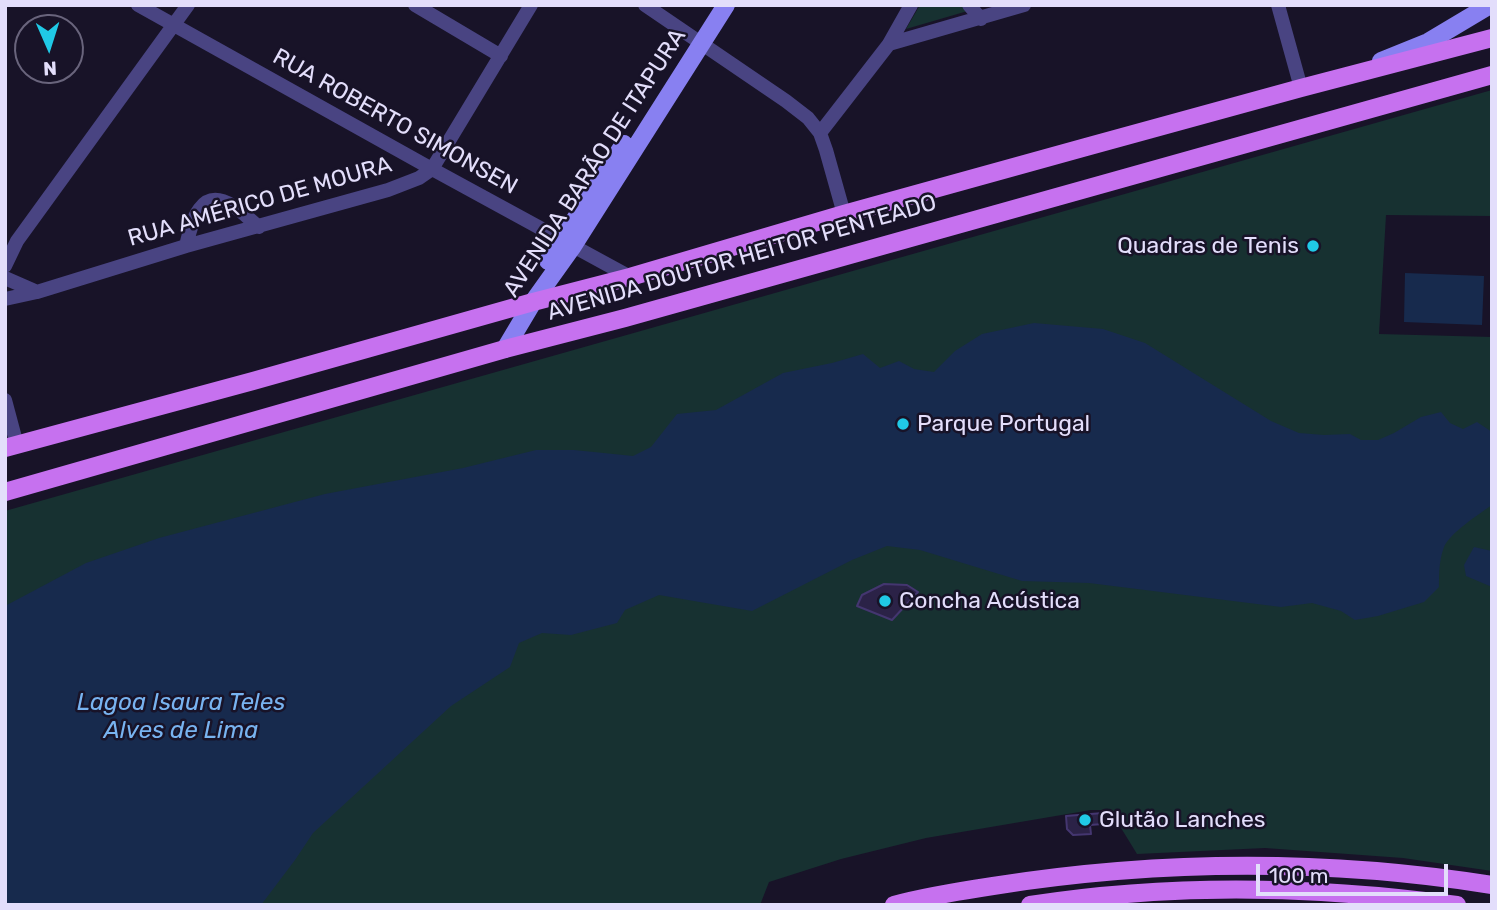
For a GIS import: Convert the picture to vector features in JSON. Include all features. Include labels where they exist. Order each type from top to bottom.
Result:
[{"type":"main road","name":"AVENIDA BARÃO DE ITAPURA","points":[[697,41],[712,5]]},
{"type":"main road","name":"AVENIDA BARÃO DE ITAPURA","points":[[505,349],[567,243],[697,41],[726,5]]},
{"type":"main road","points":[[1490,5],[1476,21],[1474,29],[1478,35],[1492,37]]},
{"type":"main road","points":[[1345,76],[1428,42],[1490,5]]},
{"type":"main road","name":"AVENIDA DOUTOR HEITOR PENTEADO","points":[[11,447],[630,277],[844,214],[1492,37]]},
{"type":"main road","name":"AVENIDA DOUTOR HEITOR PENTEADO","points":[[5,492],[505,349],[1492,75]]},
{"type":"main road","name":"AVENIDA BARÃO DE ITAPURA","points":[[486,315],[516,302],[567,243]]},
{"type":"main road","points":[[894,905],[960,891],[1072,875],[1192,867],[1310,867],[1424,876],[1492,885]]},
{"type":"main road","points":[[1030,905],[1107,895],[1245,891],[1310,891],[1457,905]]},
{"type":"street","name":"RUA ROBERTO SIMONSEN","points":[[138,5],[630,277]]},
{"type":"street","points":[[5,266],[11,245],[188,5]]},
{"type":"street","points":[[415,5],[500,56]]},
{"type":"street","points":[[432,169],[531,5]]},
{"type":"street","points":[[645,5],[808,118],[820,133],[844,214]]},
{"type":"street","points":[[820,133],[889,44],[911,5]]},
{"type":"street","points":[[969,5],[981,19]]},
{"type":"street","points":[[889,44],[1024,5]]},
{"type":"street","points":[[1278,5],[1301,88]]},
{"type":"street","name":"RUA AMÉRICO DE MOURA","points":[[5,299],[388,190],[419,178],[432,169]]},
{"type":"street","points":[[186,246],[197,211],[206,201],[218,200],[233,206],[259,227]]},
{"type":"street","points":[[5,278],[37,292]]},
{"type":"street","points":[[5,400],[11,447]]},
{"type":"green space","points":[[920,5],[966,5],[971,10],[906,29]]},
{"type":"green space","name":"Parque Portugal","points":[[1492,90],[1492,216],[1386,215],[1379,334],[1492,337],[1492,871],[1403,858],[1265,848],[1137,854],[1110,810],[1091,810],[926,838],[841,859],[769,882],[760,905],[5,905],[5,511]]},
{"type":"water","points":[[1405,273],[1484,276],[1482,325],[1404,322]]},
{"type":"water","name":"Lagoa Isaura Teles Alves de Lima","points":[[1034,323],[1103,329],[1145,343],[1271,421],[1299,433],[1350,434],[1361,440],[1378,440],[1421,417],[1441,412],[1450,423],[1463,429],[1477,422],[1492,432],[1492,505],[1465,524],[1447,542],[1441,557],[1439,587],[1424,602],[1355,620],[1341,611],[1312,603],[1281,607],[1089,583],[1022,581],[920,550],[887,546],[852,560],[752,611],[659,595],[625,610],[617,623],[571,635],[542,633],[519,643],[510,667],[451,706],[313,833],[261,905],[5,905],[5,606],[86,563],[159,538],[325,494],[463,468],[536,450],[574,450],[633,456],[651,447],[677,414],[716,410],[783,373],[863,354],[880,368],[899,361],[914,369],[934,372],[955,351],[982,334]]},
{"type":"water","points":[[1474,547],[1492,551],[1492,587],[1466,576],[1464,565]]},
{"type":"building","name":"Concha Acústica","points":[[884,584],[907,585],[918,592],[892,620],[857,606],[862,595]]},
{"type":"building","name":"Glutão Lanches","points":[[1103,813],[1103,824],[1090,825],[1091,834],[1073,835],[1067,829],[1066,816]]},
{"type":"place","name":"Quadras de Tenis","points":[[1313,246]]},
{"type":"place","name":"Parque Portugal","points":[[903,424]]},
{"type":"place","name":"Concha Acústica","points":[[885,601]]},
{"type":"place","name":"Glutão Lanches","points":[[1085,820]]}]
